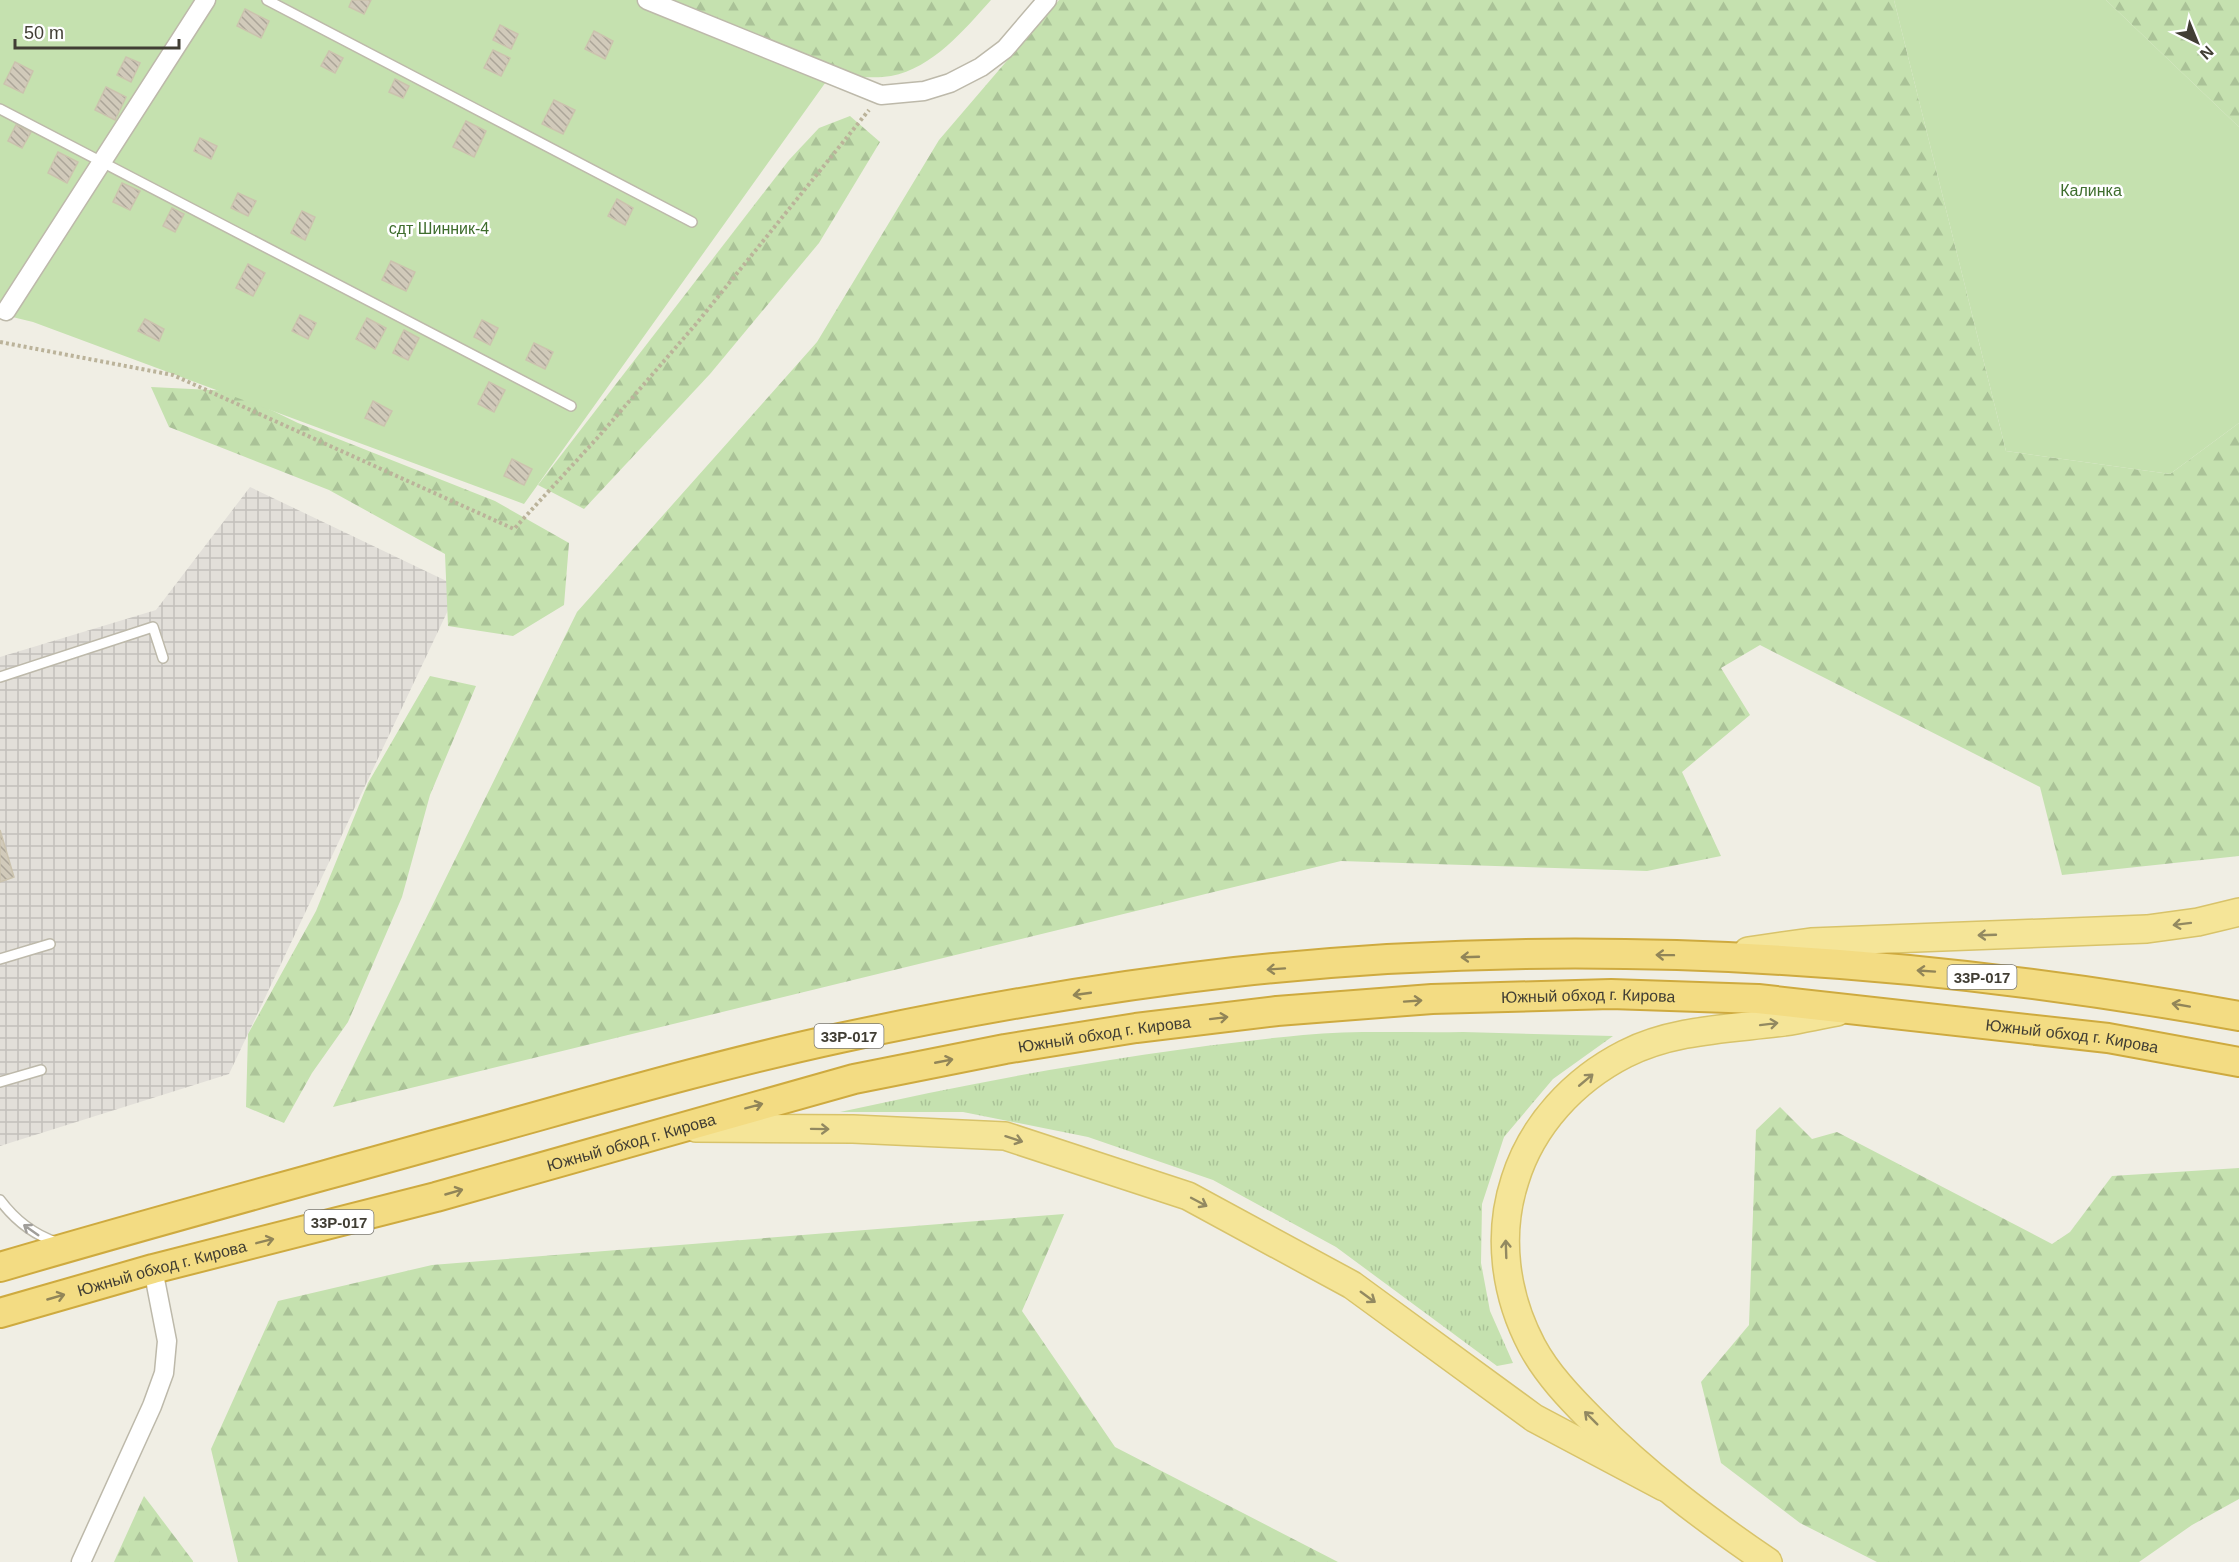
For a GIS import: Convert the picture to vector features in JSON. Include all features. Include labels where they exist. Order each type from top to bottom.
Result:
[{"type":"highway","name":"33Р-017","points":[[0,1267],[645,1087],[835,1039],[986,1008],[1235,972],[1381,961],[1566,954],[1724,955],[1940,972],[2131,996],[2239,1016]]},
{"type":"highway","name":"Южный обход г. Кирова","points":[[0,1313],[153,1269],[436,1197],[854,1079],[994,1051],[1136,1028],[1277,1011],[1432,999],[1611,994],[1758,999],[2108,1038],[2239,1062]]},
{"type":"main road","points":[[1724,955],[1811,942],[2147,929],[2198,922],[2239,912]]},
{"type":"main road","points":[[1664,1487],[1577,1404],[1546,1368],[1520,1319],[1510,1286],[1505,1251],[1506,1218],[1521,1161],[1552,1112],[1594,1073],[1626,1054],[1655,1042],[1702,1031],[1787,1022],[1845,1010]]},
{"type":"main road","points":[[677,1128],[853,1129],[1005,1136],[1188,1196],[1352,1285],[1534,1418],[1664,1487],[1768,1562]]},
{"type":"street","points":[[3,309],[206,0]]},
{"type":"street","points":[[647,0],[881,96],[924,91],[950,83],[981,67],[1005,49],[1047,0]]},
{"type":"street","points":[[81,1562],[152,1406],[164,1373],[167,1341],[153,1269]]},
{"type":"lane","points":[[267,0],[692,222]]},
{"type":"lane","points":[[0,109],[571,406]]},
{"type":"lane","points":[[0,677],[153,627],[163,658]]},
{"type":"lane","points":[[0,959],[50,944]]},
{"type":"lane","points":[[0,1082],[41,1070]]},
{"type":"lane","points":[[0,1200],[18,1221],[39,1236],[69,1247]]},
{"type":"path","points":[[0,342],[173,375],[514,529],[600,435],[696,324],[881,96]]},
{"type":"shaded area","points":[[250,487],[459,587],[229,1074],[0,1146],[0,657],[156,610]]},
{"type":"green space","name":"сдт Шинник-4","points":[[0,0],[640,0],[828,79],[524,504],[33,322],[0,314]]},
{"type":"green space","points":[[660,0],[991,0],[959,35],[921,65],[891,76],[858,77]]},
{"type":"green space","points":[[1059,0],[1894,0],[2006,451],[2170,474],[2239,423],[2239,856],[2062,875],[2040,787],[1760,645],[1721,668],[1750,715],[1682,772],[1721,856],[1647,871],[1341,861],[333,1107],[577,612],[817,342],[939,140]]},
{"type":"green space","name":"Калинка","points":[[1894,0],[2106,0],[2239,127],[2239,423],[2170,474],[2006,451]]},
{"type":"green space","points":[[2106,0],[2239,0],[2239,127]]},
{"type":"green space","points":[[850,116],[880,142],[819,243],[710,374],[584,509],[538,485],[789,160],[819,128]]},
{"type":"green space","points":[[151,387],[232,391],[298,423],[495,501],[569,543],[564,605],[513,636],[448,626],[445,554],[329,490],[169,427]]},
{"type":"green space","points":[[430,676],[476,686],[430,795],[402,897],[348,1022],[312,1073],[284,1123],[246,1107],[248,1034],[316,911],[368,783]]},
{"type":"green space","points":[[1463,1032],[1613,1036],[1553,1079],[1504,1137],[1482,1204],[1481,1263],[1490,1311],[1513,1363],[1497,1366],[1336,1247],[1213,1180],[1088,1137],[963,1112],[840,1112],[1070,1066],[1245,1041],[1323,1033]]},
{"type":"green space","points":[[1780,1107],[1812,1139],[1837,1132],[2052,1244],[2070,1232],[2112,1176],[2239,1168],[2239,1499],[2192,1525],[2139,1562],[1877,1562],[1800,1523],[1721,1463],[1701,1382],[1749,1325],[1756,1130]]},
{"type":"green space","points":[[1064,1214],[1022,1311],[1115,1447],[1338,1562],[238,1562],[211,1449],[278,1301],[432,1265]]},
{"type":"green space","points":[[144,1496],[193,1561],[193,1562],[114,1562]]},
{"type":"building","points":[[352,0],[371,0],[364,14],[349,7]]},
{"type":"building","points":[[245,9],[269,21],[261,38],[237,26]]},
{"type":"building","points":[[500,25],[518,34],[511,49],[493,40]]},
{"type":"building","points":[[594,31],[613,41],[605,59],[585,49]]},
{"type":"building","points":[[493,50],[510,58],[501,76],[484,68]]},
{"type":"building","points":[[329,51],[343,58],[335,73],[321,66]]},
{"type":"building","points":[[126,57],[140,63],[131,82],[117,75]]},
{"type":"building","points":[[15,62],[33,71],[23,93],[4,84]]},
{"type":"building","points":[[395,79],[409,86],[403,98],[389,92]]},
{"type":"building","points":[[106,87],[126,97],[115,120],[95,110]]},
{"type":"building","points":[[554,100],[575,110],[563,134],[542,124]]},
{"type":"building","points":[[466,121],[486,131],[474,157],[453,147]]},
{"type":"building","points":[[16,125],[31,132],[22,148],[8,141]]},
{"type":"building","points":[[200,138],[217,146],[211,159],[194,151]]},
{"type":"building","points":[[58,152],[78,162],[67,183],[48,173]]},
{"type":"building","points":[[122,183],[140,191],[130,210],[113,202]]},
{"type":"building","points":[[238,193],[256,201],[248,216],[231,208]]},
{"type":"building","points":[[617,199],[633,208],[625,225],[608,216]]},
{"type":"building","points":[[172,208],[184,214],[175,232],[163,226]]},
{"type":"building","points":[[302,211],[315,217],[305,240],[291,233]]},
{"type":"building","points":[[391,261],[415,272],[406,291],[382,280]]},
{"type":"building","points":[[248,264],[265,273],[253,296],[236,288]]},
{"type":"building","points":[[300,315],[316,323],[308,339],[292,331]]},
{"type":"building","points":[[367,318],[386,328],[375,349],[356,339]]},
{"type":"building","points":[[145,319],[164,329],[159,341],[138,331]]},
{"type":"building","points":[[482,320],[498,328],[490,345],[474,337]]},
{"type":"building","points":[[404,330],[419,338],[408,360],[393,353]]},
{"type":"building","points":[[534,343],[553,352],[545,369],[526,360]]},
{"type":"building","points":[[489,382],[505,390],[494,412],[478,404]]},
{"type":"building","points":[[373,401],[392,411],[384,426],[365,418]]},
{"type":"building","points":[[512,459],[532,469],[524,485],[504,476]]},
{"type":"building","points":[[0,830],[14,877],[0,882]]}]
